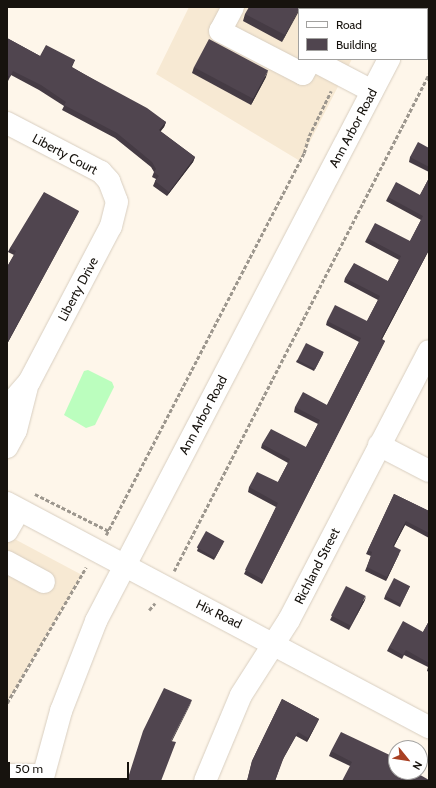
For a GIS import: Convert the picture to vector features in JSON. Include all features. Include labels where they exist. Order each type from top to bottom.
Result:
[{"type":"street","points":[[233,7],[220,31],[303,74],[310,60]]},
{"type":"street","points":[[399,7],[409,8]]},
{"type":"street","points":[[313,60],[372,91]]},
{"type":"street","name":"Ann Arbor Road","points":[[42,778],[77,666],[124,567],[388,60]]},
{"type":"street","name":"Liberty Court","points":[[7,123],[101,172],[114,193]]},
{"type":"street","name":"Liberty Drive","points":[[29,382],[111,226],[116,214],[114,193]]},
{"type":"street","name":"Richland Street","points":[[205,781],[241,695],[274,643],[429,351]]},
{"type":"street","points":[[7,408],[29,382]]},
{"type":"street","points":[[7,447],[16,430],[29,382]]},
{"type":"street","points":[[379,445],[429,471]]},
{"type":"street","points":[[7,531],[13,507]]},
{"type":"street","name":"Hix Road","points":[[13,507],[124,567],[274,643],[429,727]]},
{"type":"street","points":[[7,562],[44,582]]},
{"type":"street","points":[[7,775],[42,778]]},
{"type":"path","points":[[149,610],[165,588],[429,74]]},
{"type":"path","points":[[7,703],[95,551],[109,531],[304,154],[308,136],[340,75]]},
{"type":"path","points":[[35,494],[109,531]]},
{"type":"shaded area","points":[[189,7],[378,7],[298,8],[298,60],[351,60],[300,161],[156,74]]},
{"type":"shaded area","points":[[7,535],[82,575],[7,703]]},
{"type":"green space","points":[[88,370],[112,382],[114,387],[95,425],[86,428],[64,415],[84,371]]},
{"type":"building","points":[[249,7],[300,7],[298,8],[285,35],[245,14]]},
{"type":"building","points":[[7,38],[40,56],[46,45],[75,60],[71,67],[147,108],[166,122],[159,130],[195,157],[169,192],[155,181],[159,176],[154,172],[156,169],[152,162],[117,133],[64,105],[66,102],[41,85],[13,71],[10,77],[7,75]]},
{"type":"building","points":[[209,39],[268,70],[253,99],[194,67]]},
{"type":"building","points":[[418,142],[429,148],[429,167],[410,157]]},
{"type":"building","points":[[429,178],[429,249],[381,339],[385,341],[264,580],[245,570],[278,503],[249,487],[257,472],[278,482],[290,459],[262,444],[271,429],[306,447],[320,420],[295,407],[303,392],[327,405],[361,338],[327,321],[335,305],[367,321],[380,296],[345,278],[354,263],[388,281],[401,256],[367,238],[375,223],[410,241],[423,216],[388,197],[396,182],[420,195]]},
{"type":"building","points":[[44,192],[79,211],[7,343],[7,267],[16,251],[10,248]]},
{"type":"building","points":[[306,343],[324,352],[315,369],[297,360]]},
{"type":"building","points":[[394,494],[429,511],[429,533],[406,521],[393,546],[401,550],[387,577],[367,567],[372,552],[368,550]]},
{"type":"building","points":[[206,531],[224,541],[215,558],[197,548]]},
{"type":"building","points":[[394,578],[410,586],[401,604],[385,596]]},
{"type":"building","points":[[346,586],[366,596],[351,625],[331,615]]},
{"type":"building","points":[[403,621],[423,632],[429,621],[429,663],[406,650],[403,655],[389,647]]},
{"type":"building","points":[[164,688],[192,700],[171,741],[176,742],[161,781],[127,781],[143,731]]},
{"type":"building","points":[[282,699],[319,719],[308,738],[298,732],[284,757],[275,781],[247,781],[252,761]]},
{"type":"building","points":[[341,732],[388,754],[388,780],[428,779],[429,781],[342,781],[352,762],[331,751]]}]
